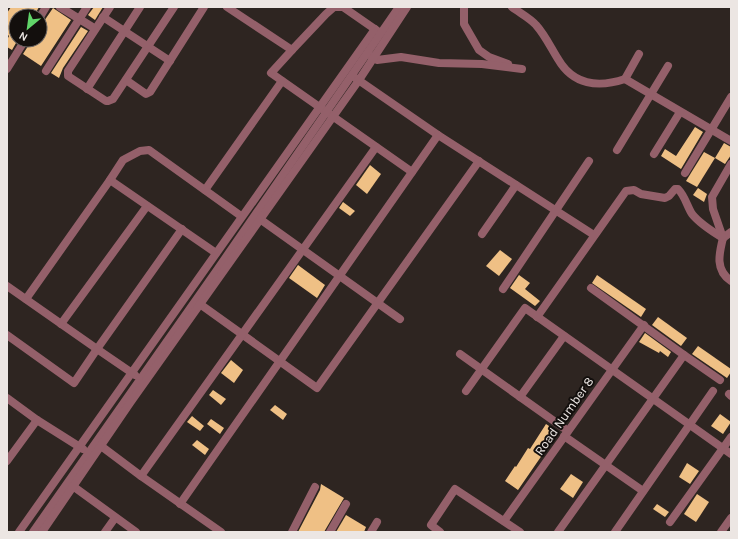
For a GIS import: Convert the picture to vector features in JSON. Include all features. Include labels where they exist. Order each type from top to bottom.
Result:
[{"type":"street","points":[[60,7],[94,28]]},
{"type":"street","points":[[46,71],[87,7]]},
{"type":"street","points":[[110,7],[68,72],[68,76],[70,78],[108,101],[113,99],[174,7]]},
{"type":"street","points":[[87,89],[140,7]]},
{"type":"street","points":[[126,80],[146,94],[150,92],[204,7]]},
{"type":"street","points":[[227,7],[292,50]]},
{"type":"street","points":[[378,31],[342,7],[334,7],[271,73],[412,172]]},
{"type":"street","points":[[19,532],[319,106],[378,31],[399,7]]},
{"type":"street","points":[[96,449],[329,114],[407,7]]},
{"type":"street","points":[[370,56],[377,60],[401,57],[439,62],[482,64],[522,69],[489,57],[479,50],[464,24],[464,7]]},
{"type":"street","points":[[512,7],[537,25],[559,62],[567,71],[580,81],[599,84],[625,79],[731,141]]},
{"type":"street","points":[[103,17],[170,61]]},
{"type":"street","points":[[370,56],[378,31]]},
{"type":"street","points":[[7,69],[20,48]]},
{"type":"street","points":[[625,79],[639,54]]},
{"type":"street","points":[[617,150],[668,66]]},
{"type":"street","points":[[356,78],[438,135],[594,235]]},
{"type":"street","points":[[205,190],[282,81]]},
{"type":"street","points":[[685,173],[731,97]]},
{"type":"street","points":[[654,154],[680,112]]},
{"type":"street","points":[[180,504],[438,135]]},
{"type":"street","points":[[141,476],[376,147]]},
{"type":"street","points":[[26,300],[123,160],[140,151],[149,150],[241,216]]},
{"type":"street","points":[[198,303],[317,388],[479,161]]},
{"type":"street","points":[[503,289],[588,161]]},
{"type":"street","points":[[731,164],[712,197],[713,208],[723,238],[719,264],[722,272],[731,281]]},
{"type":"street","points":[[110,180],[216,253]]},
{"type":"street","points":[[482,234],[516,185]]},
{"type":"street","points":[[537,317],[626,191],[634,190],[641,194],[665,198],[676,188],[680,190],[693,216],[723,238]]},
{"type":"street","points":[[61,324],[147,206]]},
{"type":"street","points":[[257,217],[400,319]]},
{"type":"street","points":[[7,335],[74,383],[182,230]]},
{"type":"street","points":[[723,238],[731,232]]},
{"type":"street","points":[[7,286],[97,350],[131,373],[144,379]]},
{"type":"street","points":[[591,288],[720,380]]},
{"type":"street","points":[[466,391],[525,308],[731,454]]},
{"type":"street","name":"Road Number 8","points":[[504,522],[644,326]]},
{"type":"street","points":[[520,397],[564,336]]},
{"type":"street","points":[[460,354],[520,397],[606,465],[643,491]]},
{"type":"street","points":[[558,532],[684,355]]},
{"type":"street","points":[[33,532],[71,484],[144,379]]},
{"type":"street","points":[[615,532],[713,391]]},
{"type":"street","points":[[7,398],[37,420],[79,447],[96,449],[141,476],[218,531]]},
{"type":"street","points":[[7,461],[37,420]]},
{"type":"street","points":[[670,522],[731,437]]},
{"type":"street","points":[[71,484],[115,518],[136,532]]},
{"type":"street","points":[[42,532],[71,484]]},
{"type":"street","points":[[292,532],[315,487]]},
{"type":"street","points":[[434,529],[455,489],[520,532]]},
{"type":"street","points":[[330,532],[346,504]]},
{"type":"street","points":[[105,532],[115,518]]},
{"type":"street","points":[[721,532],[731,518]]},
{"type":"street","points":[[371,532],[377,522]]},
{"type":"building","points":[[11,7],[39,7],[38,8],[10,8]]},
{"type":"building","points":[[94,7],[103,7],[95,20],[88,15]]},
{"type":"building","points":[[53,8],[71,20],[41,66],[23,54],[27,48],[48,48],[48,15]]},
{"type":"building","points":[[8,12],[8,35],[7,34]]},
{"type":"building","points":[[81,27],[88,31],[63,68],[59,78],[51,73]]},
{"type":"building","points":[[695,127],[703,132],[681,169],[661,156],[665,149],[676,156]]},
{"type":"building","points":[[724,143],[731,147],[731,155],[725,164],[715,158]]},
{"type":"building","points":[[704,152],[715,158],[697,187],[686,181]]},
{"type":"building","points":[[370,165],[381,174],[367,194],[356,185]]},
{"type":"building","points":[[698,188],[707,194],[704,202],[693,195]]},
{"type":"building","points":[[343,202],[355,211],[350,216],[339,208]]},
{"type":"building","points":[[500,250],[512,259],[499,276],[486,266]]},
{"type":"building","points":[[298,265],[325,285],[317,298],[289,278]]},
{"type":"building","points":[[519,275],[530,283],[525,289],[540,301],[535,306],[510,288]]},
{"type":"building","points":[[597,275],[646,309],[641,317],[592,283]]},
{"type":"building","points":[[658,317],[687,338],[681,346],[652,325]]},
{"type":"building","points":[[645,333],[671,352],[668,357],[660,351],[659,353],[639,342]]},
{"type":"building","points":[[698,346],[731,369],[731,372],[727,378],[692,354]]},
{"type":"building","points":[[231,360],[243,370],[234,383],[221,373]]},
{"type":"building","points":[[213,390],[226,399],[221,405],[209,395]]},
{"type":"building","points":[[275,405],[287,414],[283,420],[270,410]]},
{"type":"building","points":[[720,414],[731,422],[723,434],[711,426]]},
{"type":"building","points":[[192,416],[204,426],[200,431],[187,422]]},
{"type":"building","points":[[211,419],[224,428],[220,434],[207,424]]},
{"type":"building","points":[[546,424],[558,432],[518,490],[505,481],[528,448],[530,449]]},
{"type":"building","points":[[197,440],[209,449],[205,455],[192,445]]},
{"type":"building","points":[[687,463],[699,471],[690,484],[679,477]]},
{"type":"building","points":[[571,474],[583,482],[573,498],[560,489]]},
{"type":"building","points":[[321,484],[344,498],[324,532],[298,532],[320,490]]},
{"type":"building","points":[[697,494],[709,502],[696,522],[684,514]]},
{"type":"building","points":[[657,504],[669,512],[665,517],[653,509]]},
{"type":"building","points":[[346,515],[366,527],[364,532],[336,532]]}]
